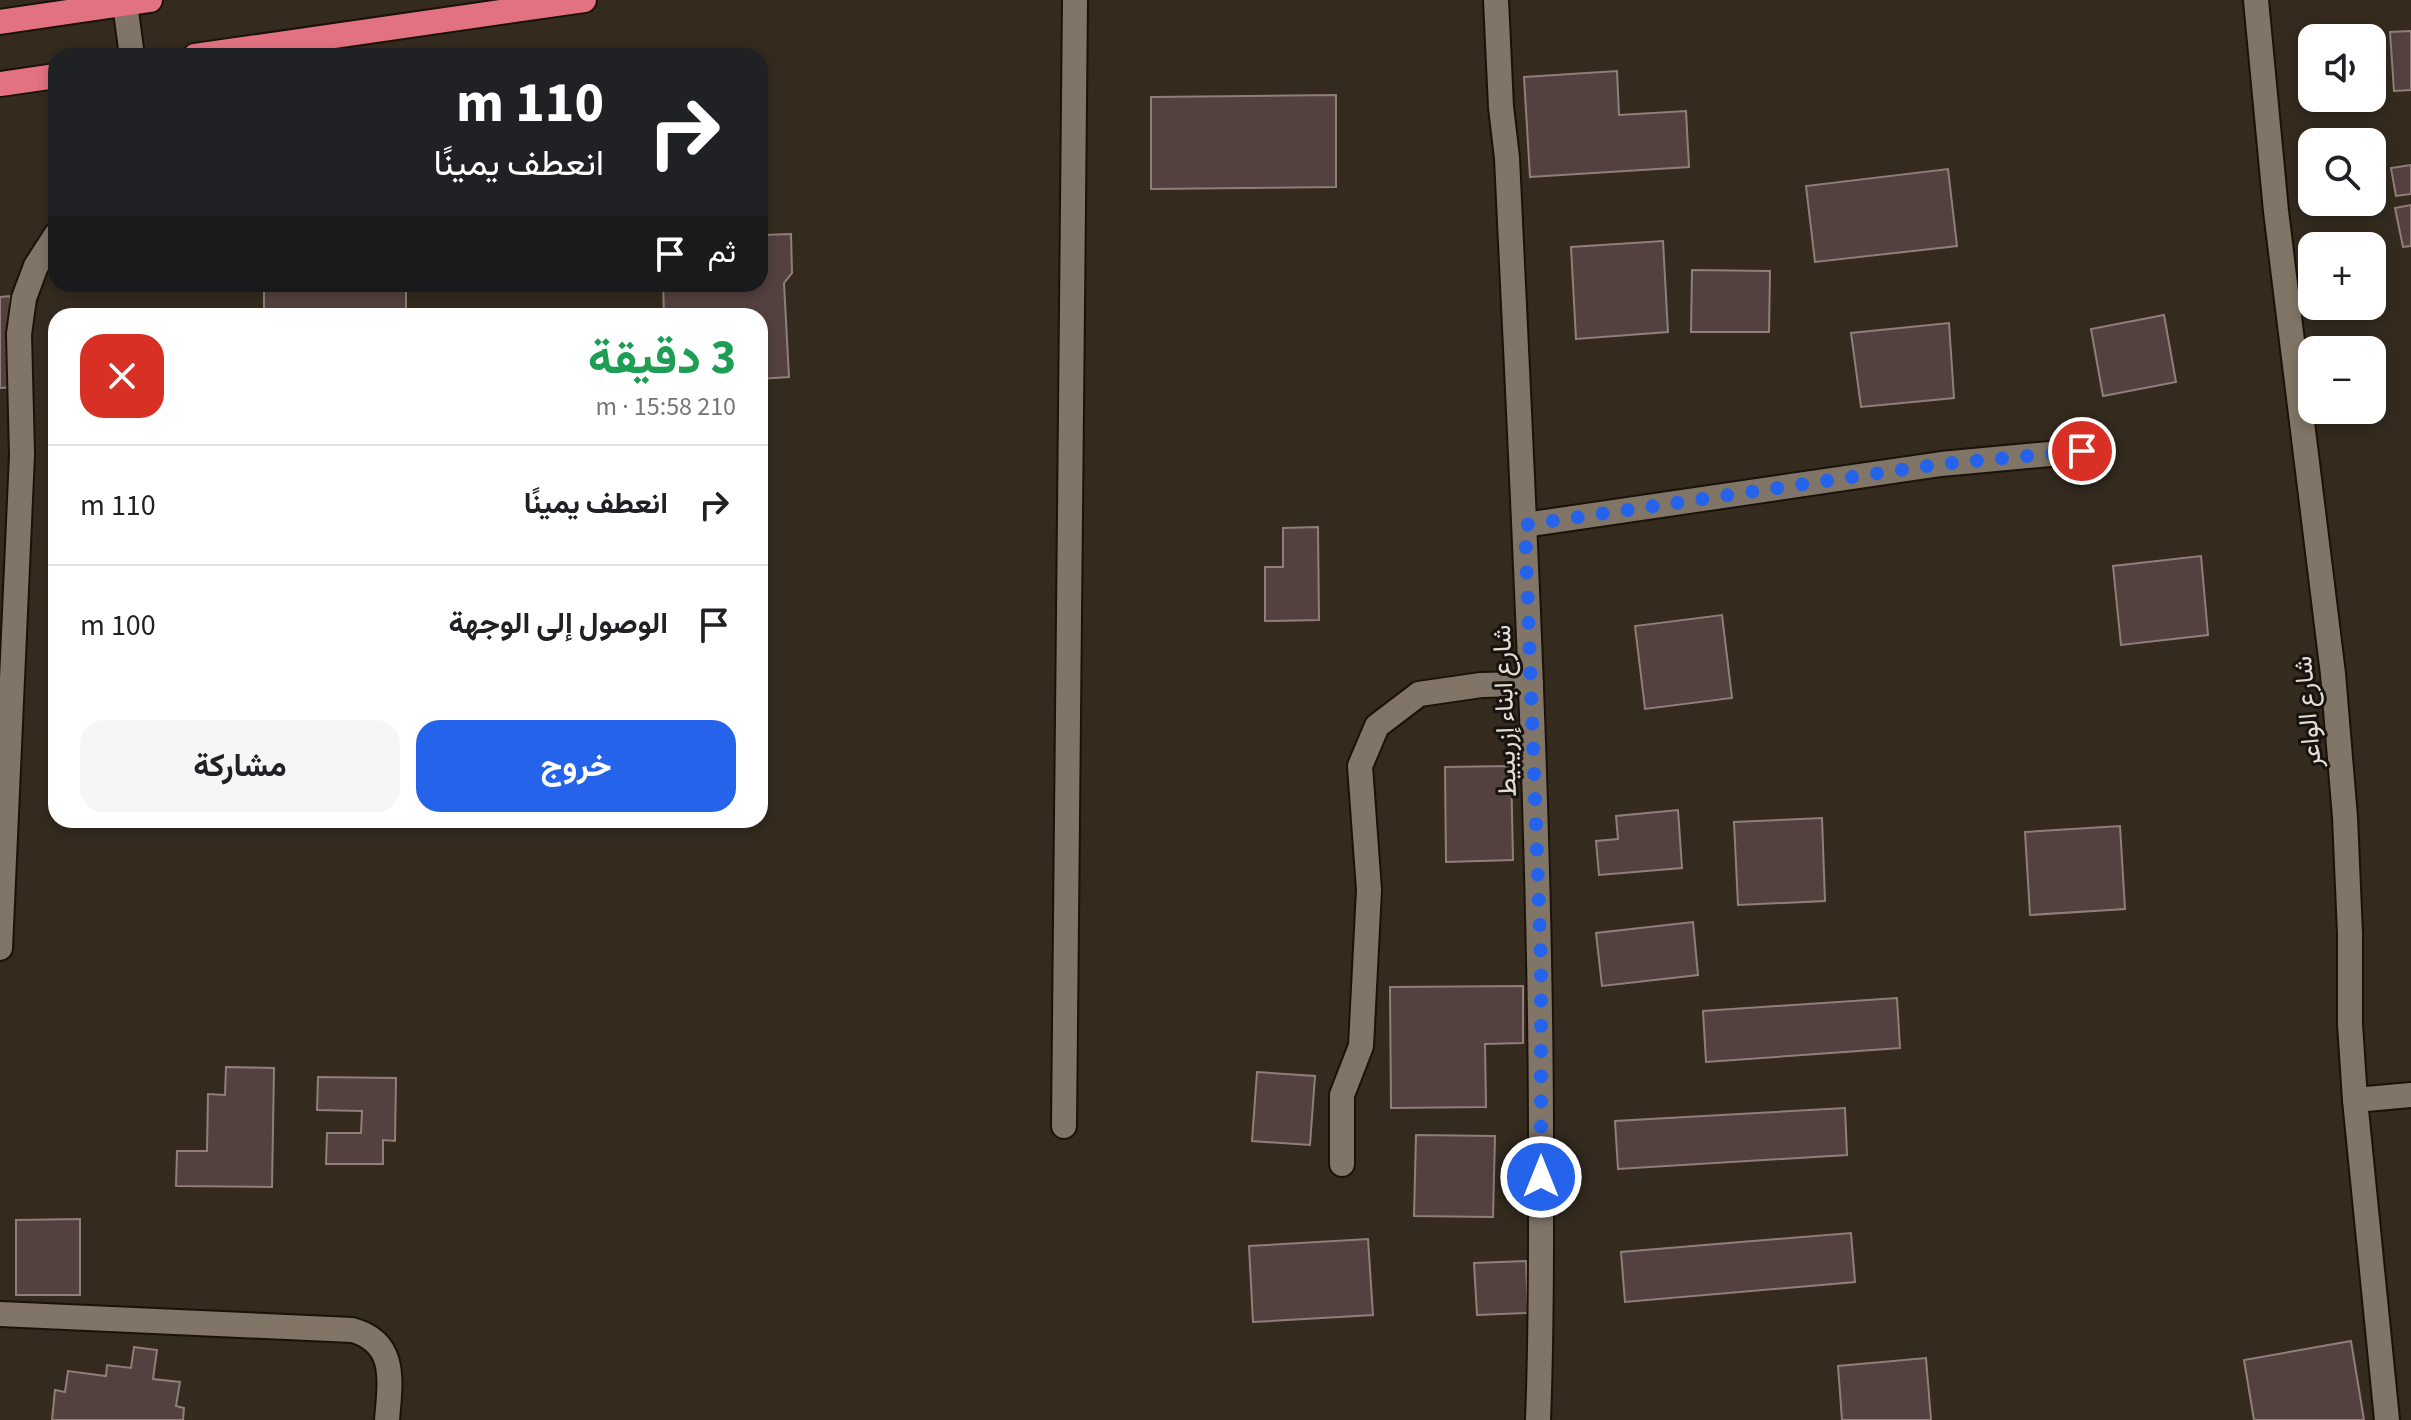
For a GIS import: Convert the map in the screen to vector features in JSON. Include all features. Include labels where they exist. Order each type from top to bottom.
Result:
[{"type":"highway","points":[[0,22],[150,0]]},
{"type":"highway","points":[[251,48],[584,0]]},
{"type":"highway","points":[[0,84],[48,77]]},
{"type":"street","points":[[1064,1126],[1075,0]]},
{"type":"street","name":"شارع ابناء إزريبيط","points":[[1496,0],[1525,525],[1541,962],[1542,1330],[1538,1420]]},
{"type":"street","name":"شارع الواعر","points":[[2256,0],[2276,211],[2333,674],[2345,817],[2355,1100],[2387,1420]]},
{"type":"street","points":[[125,4],[131,48]]},
{"type":"street","points":[[0,948],[22,455],[19,334],[24,298],[36,266],[48,247]]},
{"type":"street","points":[[1525,525],[1941,464],[2082,451]]},
{"type":"street","points":[[1342,1164],[1342,1095],[1361,1046],[1369,890],[1360,766],[1377,726],[1419,694],[1481,685],[1531,684]]},
{"type":"street","points":[[2355,1100],[2411,1095]]},
{"type":"street","points":[[0,1314],[364,1333],[373,1340],[389,1365],[387,1420]]},
{"type":"building","points":[[2411,31],[2411,90],[2394,91],[2390,32]]},
{"type":"building","points":[[1617,71],[1619,115],[1686,111],[1689,167],[1530,177],[1524,77]]},
{"type":"building","points":[[1336,95],[1336,187],[1151,189],[1151,97]]},
{"type":"building","points":[[2411,165],[2411,194],[2396,196],[2391,168]]},
{"type":"building","points":[[1948,169],[1957,246],[1815,262],[1806,186]]},
{"type":"building","points":[[2411,205],[2411,246],[2403,247],[2395,208]]},
{"type":"building","points":[[791,234],[792,273],[784,283],[789,377],[768,378],[768,308],[664,308],[663,292],[768,292],[768,235]]},
{"type":"building","points":[[1663,241],[1668,332],[1576,339],[1571,247]]},
{"type":"building","points":[[1692,270],[1770,271],[1769,332],[1691,332]]},
{"type":"building","points":[[264,292],[406,292],[406,308],[264,308]]},
{"type":"building","points":[[10,296],[15,387],[0,388],[0,297]]},
{"type":"building","points":[[2164,315],[2176,382],[2103,396],[2091,329]]},
{"type":"building","points":[[1949,323],[1954,398],[1861,407],[1851,333]]},
{"type":"building","points":[[1318,527],[1319,620],[1265,621],[1265,567],[1283,567],[1283,528]]},
{"type":"building","points":[[2201,556],[2208,635],[2121,645],[2113,566]]},
{"type":"building","points":[[1722,615],[1732,698],[1645,709],[1635,626]]},
{"type":"building","points":[[1511,766],[1513,860],[1446,862],[1445,767]]},
{"type":"building","points":[[1678,810],[1682,868],[1599,875],[1596,841],[1618,839],[1616,816]]},
{"type":"building","points":[[1822,818],[1825,901],[1738,905],[1734,822]]},
{"type":"building","points":[[2120,826],[2125,909],[2030,915],[2025,832]]},
{"type":"building","points":[[1693,922],[1698,975],[1602,986],[1596,933]]},
{"type":"building","points":[[1523,986],[1523,1043],[1485,1044],[1486,1107],[1391,1108],[1390,987]]},
{"type":"building","points":[[1897,998],[1900,1048],[1706,1062],[1703,1011]]},
{"type":"building","points":[[226,1067],[274,1068],[272,1187],[176,1186],[177,1151],[207,1151],[208,1094],[225,1095]]},
{"type":"building","points":[[1257,1072],[1315,1076],[1310,1145],[1252,1141]]},
{"type":"building","points":[[318,1077],[396,1078],[395,1141],[383,1140],[383,1164],[326,1164],[327,1133],[361,1133],[362,1111],[317,1110]]},
{"type":"building","points":[[1845,1108],[1847,1155],[1618,1169],[1615,1121]]},
{"type":"building","points":[[1416,1135],[1495,1136],[1493,1217],[1414,1216]]},
{"type":"building","points":[[80,1219],[80,1295],[16,1295],[16,1220]]},
{"type":"building","points":[[1851,1233],[1855,1282],[1625,1302],[1621,1252]]},
{"type":"building","points":[[1368,1239],[1373,1315],[1253,1322],[1249,1246]]},
{"type":"building","points":[[1526,1261],[1528,1313],[1477,1315],[1474,1263]]},
{"type":"building","points":[[2351,1341],[2364,1420],[2254,1420],[2244,1360]]},
{"type":"building","points":[[134,1347],[157,1350],[153,1379],[180,1382],[176,1406],[184,1408],[183,1420],[52,1420],[55,1390],[65,1392],[68,1371],[106,1376],[107,1365],[131,1368]]},
{"type":"building","points":[[1926,1358],[1931,1420],[1842,1420],[1838,1366]]},
{"type":"route","points":[[1541,1177],[1541,962],[1525,525],[1865,474],[2082,451]]}]
